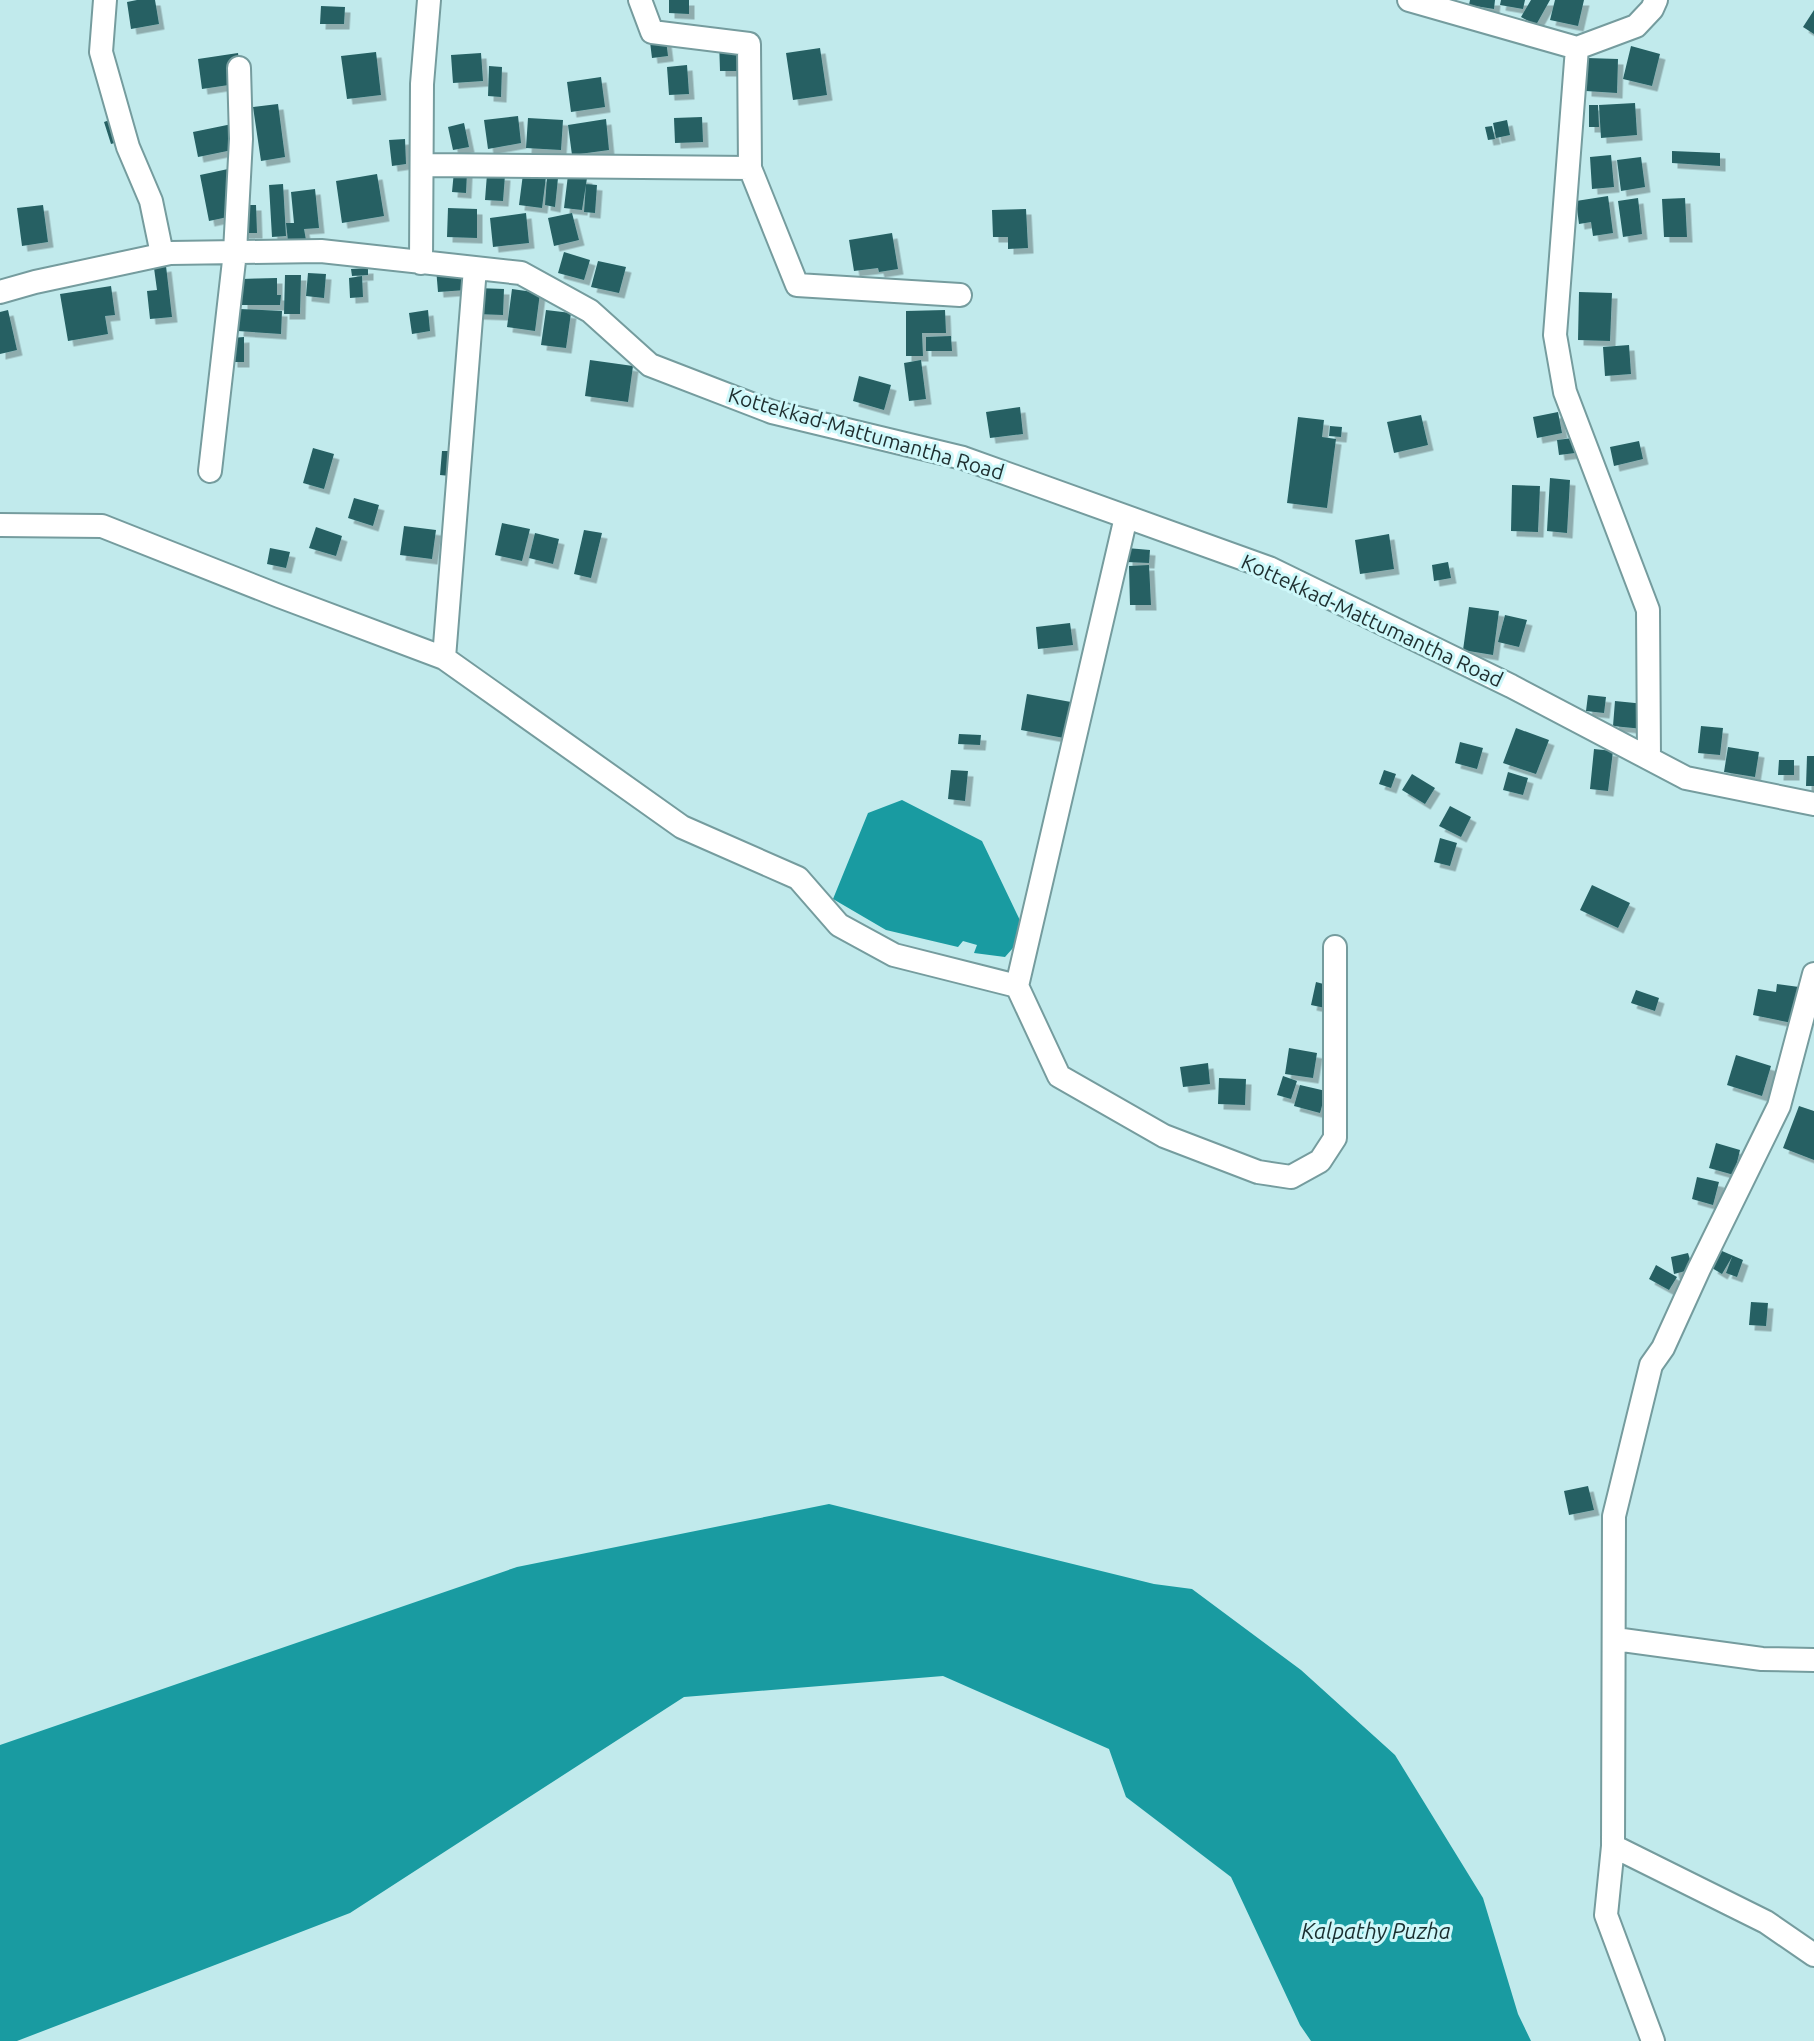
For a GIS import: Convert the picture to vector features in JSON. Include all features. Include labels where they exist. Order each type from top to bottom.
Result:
[{"type":"street","points":[[105,0],[101,52],[128,147],[151,201],[162,254]]},
{"type":"street","points":[[421,263],[423,84],[429,0]]},
{"type":"street","points":[[640,0],[652,32],[749,44],[750,168],[797,285],[960,295]]},
{"type":"street","points":[[1409,0],[1577,48],[1636,26],[1652,9],[1656,0]]},
{"type":"street","points":[[1577,48],[1555,334],[1565,392],[1648,610],[1649,758]]},
{"type":"street","points":[[210,471],[235,252],[241,139],[239,68]]},
{"type":"street","points":[[423,165],[750,168]]},
{"type":"street","name":"Kottekkad-Mattumantha Road","points":[[0,291],[162,254],[321,251],[521,273],[590,311],[650,365],[772,412],[963,458],[1269,568],[1511,686],[1686,778],[1814,804]]},
{"type":"street","points":[[444,658],[475,268]]},
{"type":"street","points":[[1126,517],[1017,986],[1059,1076],[1164,1136],[1258,1172],[1291,1177],[1320,1161],[1335,1137],[1335,948]]},
{"type":"street","points":[[0,525],[102,526],[444,658],[682,827],[798,878],[839,925],[894,955],[1017,986]]},
{"type":"street","points":[[1653,2041],[1606,1915],[1613,1846],[1614,1516],[1650,1365],[1663,1348],[1779,1106],[1814,974]]},
{"type":"street","points":[[1615,1639],[1762,1659],[1814,1660]]},
{"type":"street","points":[[1613,1846],[1766,1922],[1814,1955]]},
{"type":"water","points":[[902,800],[982,841],[1026,933],[1005,957],[974,953],[977,945],[963,941],[958,947],[886,930],[833,899],[868,813]]},
{"type":"water","name":"Kalpathy Puzha","points":[[829,1504],[1154,1584],[1192,1589],[1301,1670],[1395,1755],[1483,1898],[1518,2014],[1531,2041],[1311,2041],[1300,2025],[1231,1877],[1126,1797],[1109,1749],[943,1676],[684,1697],[350,1913],[17,2041],[0,2041],[0,1745],[517,1567]]},
{"type":"building","points":[[155,0],[159,24],[131,29],[127,2]]},
{"type":"building","points":[[669,0],[689,0],[689,14],[669,13]]},
{"type":"building","points":[[1470,0],[1495,0],[1494,9],[1469,5]]},
{"type":"building","points":[[1501,0],[1525,0],[1523,9],[1500,5]]},
{"type":"building","points":[[1531,0],[1550,0],[1536,25],[1521,17]]},
{"type":"building","points":[[1555,0],[1584,0],[1578,26],[1550,20]]},
{"type":"building","points":[[321,6],[345,7],[344,24],[320,24]]},
{"type":"building","points":[[1814,10],[1814,34],[1803,27]]},
{"type":"building","points":[[666,40],[668,56],[652,58],[650,42]]},
{"type":"building","points":[[719,40],[737,40],[739,71],[720,71]]},
{"type":"building","points":[[1631,46],[1660,54],[1652,86],[1623,79]]},
{"type":"building","points":[[820,48],[827,95],[793,100],[786,53]]},
{"type":"building","points":[[376,52],[381,95],[347,99],[341,56]]},
{"type":"building","points":[[238,53],[242,83],[202,89],[198,59]]},
{"type":"building","points":[[481,53],[483,81],[453,83],[451,55]]},
{"type":"building","points":[[1587,58],[1618,59],[1617,93],[1586,91]]},
{"type":"building","points":[[687,65],[689,94],[669,95],[667,67]]},
{"type":"building","points":[[489,66],[502,67],[501,97],[488,96]]},
{"type":"building","points":[[601,77],[605,107],[571,112],[567,82]]},
{"type":"building","points":[[1635,103],[1637,135],[1601,138],[1599,105]]},
{"type":"building","points":[[278,104],[285,157],[261,161],[253,107]]},
{"type":"building","points":[[1589,105],[1598,105],[1599,127],[1589,127]]},
{"type":"building","points":[[121,116],[128,139],[111,144],[104,122]]},
{"type":"building","points":[[518,116],[521,143],[488,149],[484,120]]},
{"type":"building","points":[[702,117],[703,142],[675,143],[674,118]]},
{"type":"building","points":[[528,118],[563,120],[561,150],[526,148]]},
{"type":"building","points":[[606,119],[609,150],[572,155],[568,125]]},
{"type":"building","points":[[1507,120],[1510,135],[1496,138],[1493,123]]},
{"type":"building","points":[[464,123],[469,147],[453,150],[448,127]]},
{"type":"building","points":[[232,124],[237,149],[198,157],[193,132]]},
{"type":"building","points":[[1492,126],[1495,139],[1488,140],[1485,127]]},
{"type":"building","points":[[405,139],[406,164],[392,166],[389,140]]},
{"type":"building","points":[[1672,151],[1720,153],[1720,166],[1672,163]]},
{"type":"building","points":[[1611,155],[1614,187],[1592,189],[1590,157]]},
{"type":"building","points":[[1641,157],[1645,187],[1621,191],[1617,160]]},
{"type":"building","points":[[228,169],[237,215],[209,221],[200,175]]},
{"type":"building","points":[[454,171],[467,172],[466,193],[452,192]]},
{"type":"building","points":[[377,174],[384,216],[342,223],[336,181]]},
{"type":"building","points":[[487,174],[505,175],[503,201],[485,200]]},
{"type":"building","points":[[523,174],[546,177],[542,208],[519,205]]},
{"type":"building","points":[[568,175],[587,178],[582,210],[564,208]]},
{"type":"building","points":[[547,177],[558,178],[555,207],[545,205]]},
{"type":"building","points":[[283,184],[286,236],[272,237],[269,185]]},
{"type":"building","points":[[586,184],[597,185],[595,213],[584,212]]},
{"type":"building","points":[[315,189],[319,228],[304,229],[306,240],[288,241],[286,223],[294,223],[291,192]]},
{"type":"building","points":[[1608,196],[1613,233],[1593,236],[1591,222],[1579,224],[1576,201]]},
{"type":"building","points":[[1638,198],[1642,234],[1623,237],[1618,201]]},
{"type":"building","points":[[1685,198],[1687,237],[1664,237],[1662,199]]},
{"type":"building","points":[[43,205],[48,242],[22,246],[17,208]]},
{"type":"building","points":[[241,205],[256,205],[257,233],[241,233]]},
{"type":"building","points":[[448,208],[477,209],[477,238],[447,237]]},
{"type":"building","points":[[1026,209],[1028,248],[1008,249],[1008,237],[993,237],[992,210]]},
{"type":"building","points":[[526,213],[529,243],[493,247],[490,218]]},
{"type":"building","points":[[572,213],[579,240],[554,246],[548,218]]},
{"type":"building","points":[[892,233],[898,269],[879,272],[878,268],[854,271],[849,240]]},
{"type":"building","points":[[564,252],[590,260],[584,280],[558,273]]},
{"type":"building","points":[[598,261],[626,267],[619,293],[591,287]]},
{"type":"building","points":[[464,265],[466,290],[438,292],[436,268]]},
{"type":"building","points":[[166,266],[172,317],[150,319],[147,291],[157,290],[154,268]]},
{"type":"building","points":[[368,268],[368,275],[352,276],[351,269]]},
{"type":"building","points":[[308,273],[326,274],[324,298],[306,296]]},
{"type":"building","points":[[285,275],[301,275],[300,314],[284,314]]},
{"type":"building","points":[[362,276],[363,297],[350,298],[349,278]]},
{"type":"building","points":[[277,278],[277,295],[281,295],[280,305],[242,305],[242,279]]},
{"type":"building","points":[[111,286],[115,315],[105,316],[108,334],[68,341],[60,294]]},
{"type":"building","points":[[477,288],[504,289],[503,315],[476,314]]},
{"type":"building","points":[[512,289],[540,293],[535,331],[507,327]]},
{"type":"building","points":[[1579,292],[1612,293],[1610,341],[1578,340]]},
{"type":"building","points":[[240,309],[282,311],[281,334],[238,331]]},
{"type":"building","points":[[8,310],[17,350],[0,354],[0,312]]},
{"type":"building","points":[[428,310],[430,331],[412,334],[409,313]]},
{"type":"building","points":[[546,310],[571,313],[566,348],[541,345]]},
{"type":"building","points":[[945,310],[946,333],[922,333],[923,356],[906,356],[906,311]]},
{"type":"building","points":[[951,336],[952,351],[926,351],[926,337]]},
{"type":"building","points":[[244,337],[244,362],[232,362],[231,338]]},
{"type":"building","points":[[1629,345],[1631,374],[1605,376],[1603,347]]},
{"type":"building","points":[[590,360],[633,366],[628,402],[585,396]]},
{"type":"building","points":[[921,360],[926,399],[909,401],[904,363]]},
{"type":"building","points":[[859,376],[891,385],[884,410],[853,401]]},
{"type":"building","points":[[1020,407],[1023,434],[990,438],[986,412]]},
{"type":"building","points":[[1558,412],[1562,433],[1537,438],[1533,417]]},
{"type":"building","points":[[1421,415],[1428,445],[1394,453],[1387,422]]},
{"type":"building","points":[[1298,417],[1324,420],[1322,437],[1336,439],[1327,508],[1287,503]]},
{"type":"building","points":[[1330,426],[1342,427],[1341,437],[1329,436]]},
{"type":"building","points":[[1581,437],[1583,452],[1559,455],[1557,440]]},
{"type":"building","points":[[1639,441],[1643,459],[1614,466],[1610,447]]},
{"type":"building","points":[[313,448],[334,454],[324,489],[303,483]]},
{"type":"building","points":[[442,451],[452,451],[450,476],[440,475]]},
{"type":"building","points":[[1550,478],[1570,480],[1567,533],[1547,531]]},
{"type":"building","points":[[1512,485],[1540,486],[1538,532],[1511,531]]},
{"type":"building","points":[[354,498],[379,505],[373,526],[348,518]]},
{"type":"building","points":[[502,523],[530,529],[522,561],[495,555]]},
{"type":"building","points":[[404,526],[436,530],[432,559],[400,555]]},
{"type":"building","points":[[316,527],[342,536],[336,556],[309,548]]},
{"type":"building","points":[[584,530],[602,533],[591,578],[574,574]]},
{"type":"building","points":[[535,533],[559,539],[553,564],[529,558]]},
{"type":"building","points":[[1389,534],[1394,569],[1360,574],[1355,540]]},
{"type":"building","points":[[270,548],[290,552],[286,568],[267,564]]},
{"type":"building","points":[[1127,548],[1150,550],[1149,563],[1127,562]]},
{"type":"building","points":[[1448,562],[1451,578],[1434,581],[1432,565]]},
{"type":"building","points":[[1149,565],[1151,605],[1130,605],[1129,566]]},
{"type":"building","points":[[1469,607],[1499,611],[1493,655],[1463,650]]},
{"type":"building","points":[[1505,615],[1527,620],[1519,647],[1498,642]]},
{"type":"building","points":[[1070,623],[1073,645],[1038,649],[1036,627]]},
{"type":"building","points":[[1027,694],[1071,702],[1064,738],[1021,730]]},
{"type":"building","points":[[1588,695],[1606,697],[1604,713],[1586,711]]},
{"type":"building","points":[[1615,701],[1645,704],[1643,729],[1613,726]]},
{"type":"building","points":[[1701,726],[1723,728],[1720,755],[1698,753]]},
{"type":"building","points":[[1516,728],[1549,740],[1536,774],[1503,763]]},
{"type":"building","points":[[959,734],[981,735],[980,745],[958,744]]},
{"type":"building","points":[[1460,742],[1483,748],[1477,769],[1455,763]]},
{"type":"building","points":[[1728,747],[1759,752],[1755,777],[1724,772]]},
{"type":"building","points":[[1594,749],[1613,751],[1608,791],[1590,789]]},
{"type":"building","points":[[1807,756],[1814,756],[1814,786],[1806,786]]},
{"type":"building","points":[[1779,760],[1794,760],[1794,775],[1778,775]]},
{"type":"building","points":[[951,770],[968,771],[965,801],[948,799]]},
{"type":"building","points":[[1384,770],[1396,774],[1391,788],[1379,784]]},
{"type":"building","points":[[1508,772],[1528,778],[1523,795],[1503,790]]},
{"type":"building","points":[[1412,774],[1435,788],[1425,804],[1402,790]]},
{"type":"building","points":[[1450,806],[1471,817],[1461,837],[1439,826]]},
{"type":"building","points":[[1440,838],[1457,843],[1450,866],[1434,862]]},
{"type":"building","points":[[1592,885],[1630,903],[1618,928],[1580,910]]},
{"type":"building","points":[[1316,982],[1335,987],[1330,1009],[1311,1005]]},
{"type":"building","points":[[1777,984],[1799,987],[1792,1023],[1753,1015],[1758,989],[1776,992]]},
{"type":"building","points":[[1636,990],[1659,998],[1655,1011],[1631,1003]]},
{"type":"building","points":[[1289,1048],[1317,1053],[1313,1078],[1285,1074]]},
{"type":"building","points":[[1736,1055],[1771,1066],[1762,1096],[1727,1085]]},
{"type":"building","points":[[1208,1063],[1210,1084],[1183,1087],[1180,1067]]},
{"type":"building","points":[[1283,1076],[1297,1081],[1291,1099],[1277,1095]]},
{"type":"building","points":[[1219,1078],[1246,1079],[1245,1105],[1218,1104]]},
{"type":"building","points":[[1300,1085],[1326,1091],[1320,1113],[1294,1106]]},
{"type":"building","points":[[1799,1106],[1814,1111],[1814,1160],[1783,1148]]},
{"type":"building","points":[[1716,1143],[1740,1150],[1734,1175],[1709,1168]]},
{"type":"building","points":[[1697,1177],[1719,1182],[1713,1205],[1692,1199]]},
{"type":"building","points":[[1722,1251],[1743,1260],[1737,1277],[1726,1273],[1732,1257],[1722,1274],[1712,1268]]},
{"type":"building","points":[[1688,1253],[1693,1269],[1674,1274],[1671,1257]]},
{"type":"building","points":[[1656,1265],[1677,1277],[1669,1290],[1649,1279]]},
{"type":"building","points":[[1751,1302],[1768,1303],[1766,1326],[1749,1325]]},
{"type":"building","points":[[1588,1486],[1594,1510],[1569,1515],[1564,1491]]}]
